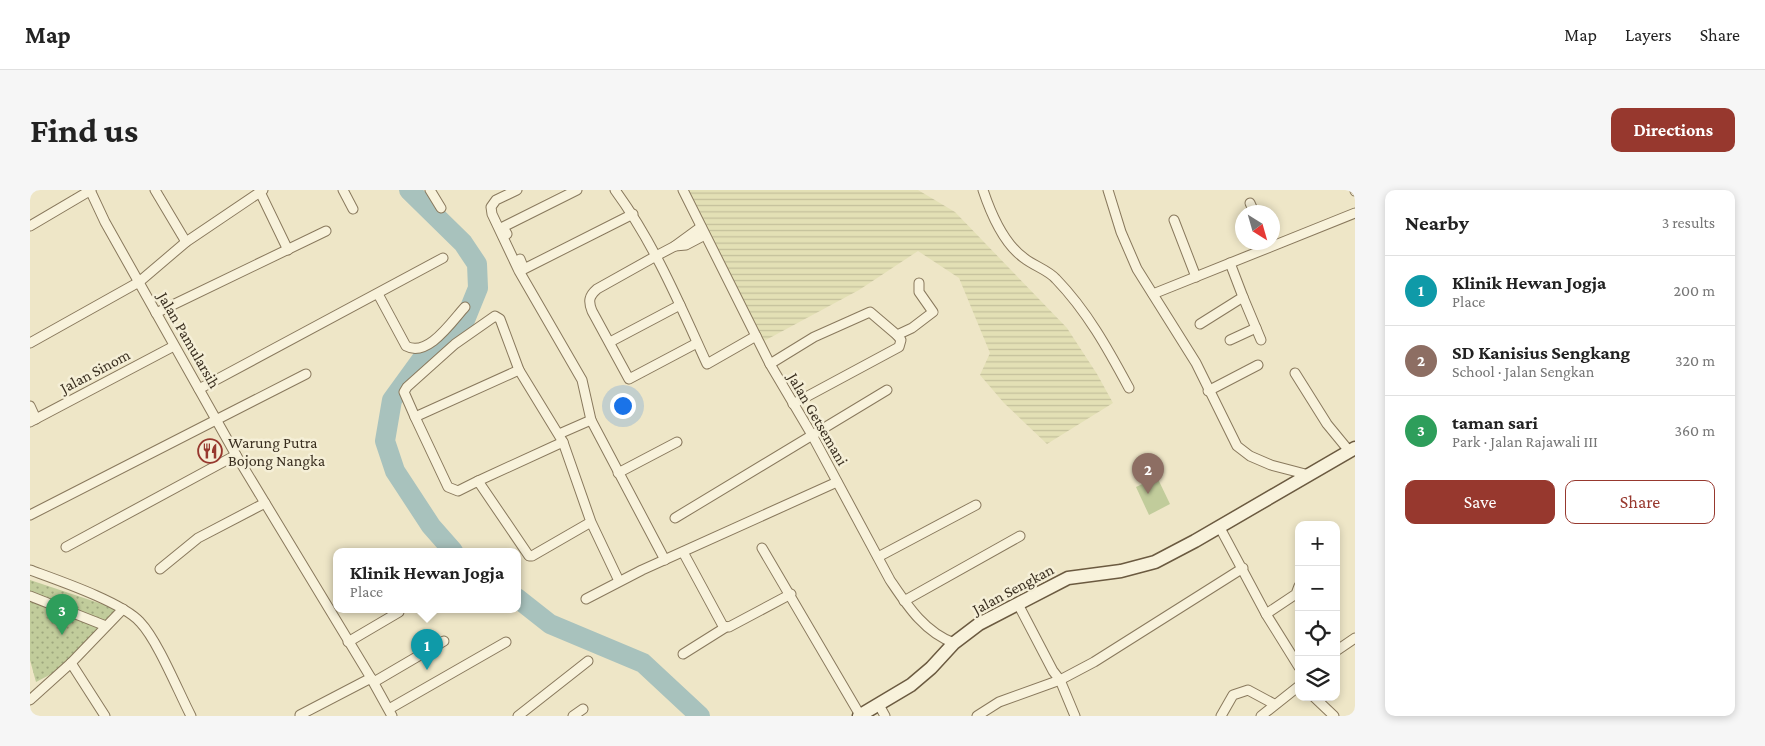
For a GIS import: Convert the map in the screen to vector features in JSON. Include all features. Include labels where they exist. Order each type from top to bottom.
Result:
[{"type":"main road","name":"Jalan Sengkan","points":[[859,716],[882,711],[922,677],[954,643],[979,624],[1068,578],[1121,571],[1155,562],[1352,450]]},
{"type":"street","points":[[30,226],[91,190]]},
{"type":"street","name":"Jalan Pamularsih","points":[[91,190],[105,222],[236,455],[390,712]]},
{"type":"street","points":[[155,190],[186,242]]},
{"type":"street","points":[[343,190],[353,209]]},
{"type":"street","points":[[430,190],[441,208]]},
{"type":"street","points":[[517,190],[504,192],[491,207],[494,221],[519,271],[582,380],[591,420],[665,560]]},
{"type":"street","points":[[577,190],[503,227],[524,269],[633,214]]},
{"type":"street","points":[[615,190],[633,214],[656,256],[707,364],[756,336]]},
{"type":"street","name":"Jalan Getsemani","points":[[682,190],[770,364],[812,435],[904,601],[926,626],[954,643]]},
{"type":"street","points":[[983,190],[987,203],[1007,242],[1025,259],[1054,277],[1070,295],[1102,338],[1129,388]]},
{"type":"street","points":[[1108,190],[1121,232],[1138,269],[1196,364],[1236,446],[1250,456],[1271,465],[1309,475]]},
{"type":"street","points":[[30,343],[138,282],[186,242],[262,191],[288,250]]},
{"type":"street","points":[[1280,241],[1355,213]]},
{"type":"street","points":[[1174,220],[1196,276]]},
{"type":"street","points":[[156,313],[326,231]]},
{"type":"street","points":[[698,343],[629,380],[590,307],[592,293],[675,246],[686,245],[703,231]]},
{"type":"street","points":[[1153,294],[1257,250]]},
{"type":"street","points":[[199,389],[443,258]]},
{"type":"street","points":[[1230,263],[1261,340]]},
{"type":"street","points":[[897,335],[932,314],[919,292],[919,284]]},
{"type":"street","points":[[378,294],[406,346],[412,349],[422,349],[436,338],[465,308]]},
{"type":"street","points":[[1200,324],[1243,297]]},
{"type":"street","points":[[610,342],[680,305]]},
{"type":"street","points":[[770,364],[814,337],[870,312],[901,340],[899,347],[793,404]]},
{"type":"street","points":[[591,420],[561,438],[458,491],[450,489],[404,392],[407,387],[455,344],[495,316],[500,318],[519,370],[561,438],[591,522],[619,581]]},
{"type":"street","points":[[1230,340],[1256,328]]},
{"type":"street","name":"Jalan Sinom","points":[[33,421],[174,346]]},
{"type":"street","points":[[1208,391],[1258,365]]},
{"type":"street","points":[[415,417],[519,370]]},
{"type":"street","points":[[30,515],[216,418],[306,374]]},
{"type":"street","points":[[1295,374],[1327,424],[1352,450]]},
{"type":"street","points":[[675,518],[752,474],[812,435],[888,390]]},
{"type":"street","points":[[30,406],[33,421]]},
{"type":"street","points":[[618,473],[677,442]]},
{"type":"street","points":[[66,547],[236,455]]},
{"type":"street","points":[[478,481],[529,556],[591,522]]},
{"type":"street","points":[[586,599],[619,581],[837,482]]},
{"type":"street","points":[[160,570],[198,538],[265,502]]},
{"type":"street","points":[[878,557],[976,505]]},
{"type":"street","points":[[1220,526],[1266,614],[1295,661]]},
{"type":"street","points":[[904,601],[1020,536]]},
{"type":"street","points":[[762,548],[791,594],[859,716]]},
{"type":"street","points":[[683,552],[719,621],[726,627]]},
{"type":"street","points":[[977,716],[999,702],[1060,680],[1094,662],[1243,568]]},
{"type":"street","points":[[30,570],[123,609],[144,626],[190,716]]},
{"type":"street","points":[[683,654],[726,627],[791,594]]},
{"type":"street","points":[[1266,614],[1295,595]]},
{"type":"street","points":[[30,596],[106,626]]},
{"type":"street","points":[[1018,604],[1060,680],[1075,716]]},
{"type":"street","points":[[30,700],[71,662],[123,609]]},
{"type":"street","points":[[348,642],[397,613]]},
{"type":"street","points":[[1340,648],[1355,638]]},
{"type":"street","points":[[300,715],[372,680],[444,641]]},
{"type":"street","points":[[390,712],[506,642]]},
{"type":"street","points":[[518,716],[588,661]]},
{"type":"street","points":[[71,662],[104,716]]},
{"type":"street","points":[[1261,716],[1295,689]]},
{"type":"street","points":[[1221,716],[1233,695],[1248,690],[1261,695],[1274,704]]},
{"type":"street","points":[[1318,701],[1334,716]]},
{"type":"street","points":[[573,716],[583,709]]},
{"type":"shaded area","points":[[689,190],[918,190],[955,212],[1067,328],[1097,374],[1113,403],[1047,444],[1004,403],[980,375],[990,353],[959,278],[918,251],[859,290],[764,341]]},
{"type":"green space","points":[[1157,477],[1170,504],[1149,515],[1136,487]]},
{"type":"green space","points":[[30,580],[120,610],[59,670],[36,682],[30,660]]},
{"type":"waterway","points":[[409,190],[463,243],[477,264],[478,288],[465,320],[421,360],[392,400],[385,441],[395,471],[431,526],[450,548]]},
{"type":"waterway","points":[[521,601],[550,624],[643,663],[700,716]]},
{"type":"place","name":"Warung Putra Bojong Nangka","points":[[210,451]]},
{"type":"place","name":"SD Kanisius Sengkang","points":[[1148,494]]},
{"type":"place","name":"taman sari","points":[[62,635]]},
{"type":"place","name":"Klinik Hewan Jogja","points":[[427,670]]}]
